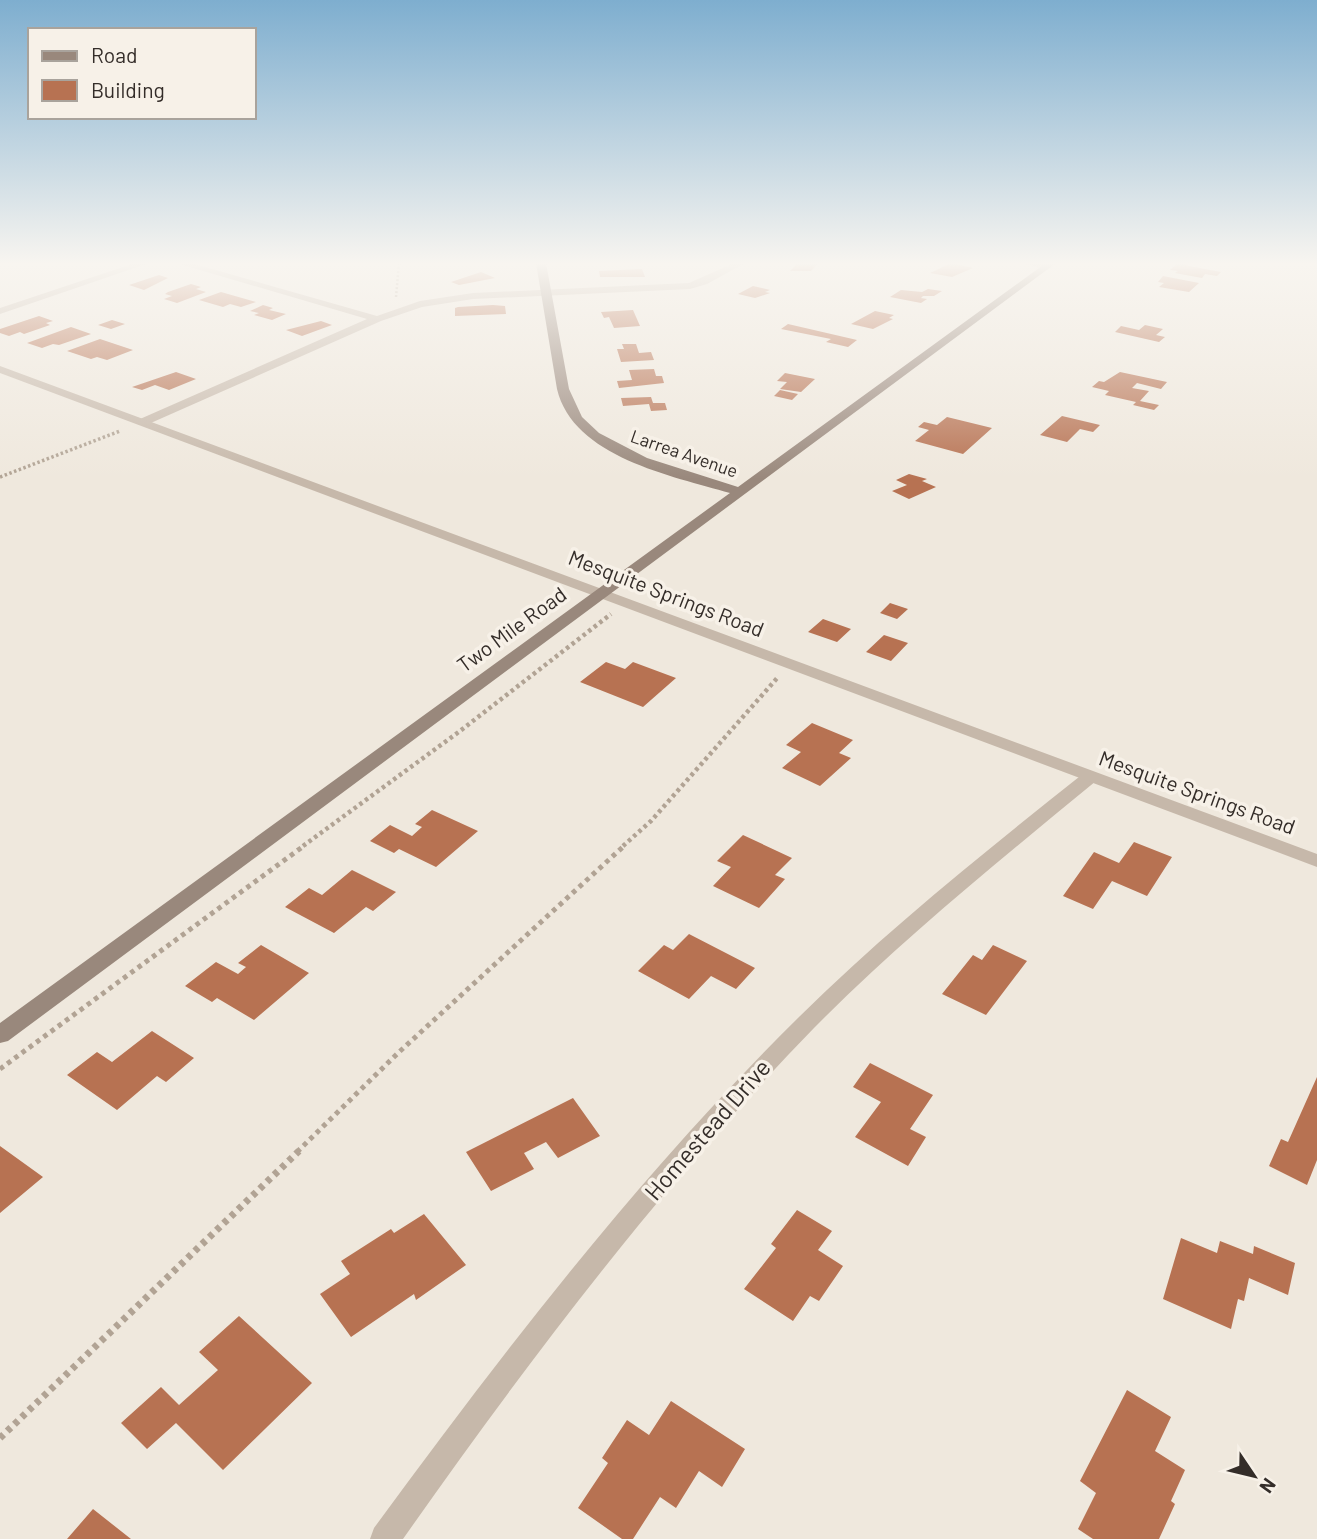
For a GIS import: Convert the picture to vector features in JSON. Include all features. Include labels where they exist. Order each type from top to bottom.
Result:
[{"type":"main road","name":"Larrea Avenue","points":[[554,335],[567,402],[576,418],[605,443],[657,466],[741,492]]},
{"type":"main road","name":"Two Mile Road","points":[[0,1035],[954,335]]},
{"type":"street","points":[[144,422],[343,335]]},
{"type":"street","name":"Mesquite Springs Road","points":[[0,369],[1317,861]]},
{"type":"street","name":"Homestead Drive","points":[[385,1539],[549,1318],[687,1149],[752,1078],[887,945],[1090,777]]},
{"type":"path","points":[[0,477],[144,422]]},
{"type":"path","points":[[0,1069],[460,731],[625,603]]},
{"type":"path","points":[[0,1438],[398,1053],[651,821],[736,727],[767,688],[791,665]]},
{"type":"building","points":[[49,335],[89,335],[42,348],[27,343]]},
{"type":"building","points":[[810,335],[835,335],[857,340],[848,347],[826,342],[831,339]]},
{"type":"building","points":[[1127,335],[1165,337],[1159,342]]},
{"type":"building","points":[[100,339],[133,350],[107,360],[97,357],[91,359],[67,351]]},
{"type":"building","points":[[622,344],[636,344],[639,353],[651,352],[654,360],[621,362],[617,349],[624,349]]},
{"type":"building","points":[[654,369],[656,376],[662,376],[664,383],[619,388],[617,381],[632,380],[629,370]]},
{"type":"building","points":[[176,372],[196,379],[169,390],[155,385],[142,390],[132,387]]},
{"type":"building","points":[[1120,372],[1167,382],[1161,389],[1137,383],[1132,388],[1149,391],[1140,401],[1159,405],[1154,410],[1133,405],[1136,402],[1105,395],[1109,391],[1092,387]]},
{"type":"building","points":[[785,373],[815,379],[801,392],[780,389],[787,382],[777,381]]},
{"type":"building","points":[[780,390],[798,394],[792,400],[774,396]]},
{"type":"building","points":[[651,397],[653,403],[665,403],[667,410],[651,411],[649,404],[623,406],[621,398]]},
{"type":"building","points":[[1062,416],[1100,425],[1093,432],[1080,429],[1067,442],[1040,435]]},
{"type":"building","points":[[947,417],[992,428],[963,454],[915,441],[929,430],[918,427],[924,422],[937,425]]},
{"type":"building","points":[[909,474],[927,479],[922,481],[936,487],[909,499],[892,491],[907,485],[896,480]]},
{"type":"building","points":[[890,603],[908,609],[897,619],[880,613]]},
{"type":"building","points":[[823,619],[851,629],[837,642],[808,632]]},
{"type":"building","points":[[884,635],[908,643],[891,661],[866,652]]},
{"type":"building","points":[[606,662],[625,669],[633,662],[676,678],[643,707],[580,682]]},
{"type":"building","points":[[812,723],[853,740],[839,753],[851,758],[820,786],[782,768],[801,752],[786,745]]},
{"type":"building","points":[[432,810],[478,831],[436,867],[399,849],[394,853],[370,841],[390,825],[412,836],[422,827],[415,824]]},
{"type":"building","points":[[743,835],[792,858],[775,875],[785,879],[759,908],[713,886],[731,867],[717,861]]},
{"type":"building","points":[[1134,842],[1172,857],[1147,896],[1112,881],[1093,909],[1063,896],[1094,852],[1119,863]]},
{"type":"building","points":[[352,870],[396,892],[373,911],[366,907],[334,933],[285,907],[309,888],[322,895]]},
{"type":"building","points":[[689,934],[755,968],[736,989],[711,976],[689,999],[638,971],[664,945],[673,950]]},
{"type":"building","points":[[261,945],[309,973],[254,1020],[217,998],[212,1002],[185,986],[216,962],[238,974],[246,967],[238,963]]},
{"type":"building","points":[[993,945],[1027,961],[986,1015],[942,994],[973,955],[982,960]]},
{"type":"building","points":[[152,1031],[194,1058],[166,1082],[157,1076],[117,1110],[67,1075],[97,1052],[112,1062]]},
{"type":"building","points":[[870,1063],[933,1095],[910,1129],[926,1137],[908,1166],[855,1137],[881,1102],[853,1087]]},
{"type":"building","points":[[1317,1077],[1317,1160],[1307,1185],[1269,1166],[1281,1139],[1288,1142]]},
{"type":"building","points":[[573,1098],[600,1136],[558,1158],[546,1142],[524,1153],[534,1169],[491,1191],[466,1152]]},
{"type":"building","points":[[0,1146],[43,1177],[0,1213]]},
{"type":"building","points":[[797,1210],[832,1231],[818,1250],[843,1266],[819,1301],[810,1296],[793,1321],[744,1289],[776,1248],[771,1244]]},
{"type":"building","points":[[424,1214],[466,1265],[416,1300],[414,1294],[351,1337],[320,1294],[350,1274],[341,1261],[391,1229],[394,1233]]},
{"type":"building","points":[[1181,1238],[1217,1253],[1220,1241],[1253,1254],[1254,1246],[1295,1263],[1288,1295],[1249,1278],[1244,1301],[1238,1299],[1231,1329],[1163,1299]]},
{"type":"building","points":[[239,1316],[312,1383],[223,1470],[176,1423],[147,1449],[121,1423],[161,1387],[179,1405],[218,1370],[199,1352]]},
{"type":"building","points":[[1127,1390],[1171,1417],[1155,1451],[1185,1470],[1171,1501],[1175,1504],[1159,1539],[1093,1539],[1078,1529],[1096,1493],[1080,1481]]},
{"type":"building","points":[[671,1401],[745,1449],[722,1487],[699,1471],[676,1508],[660,1497],[633,1539],[622,1539],[578,1508],[608,1463],[602,1458],[627,1420],[649,1435]]},
{"type":"building","points":[[93,1509],[131,1539],[67,1539]]}]
